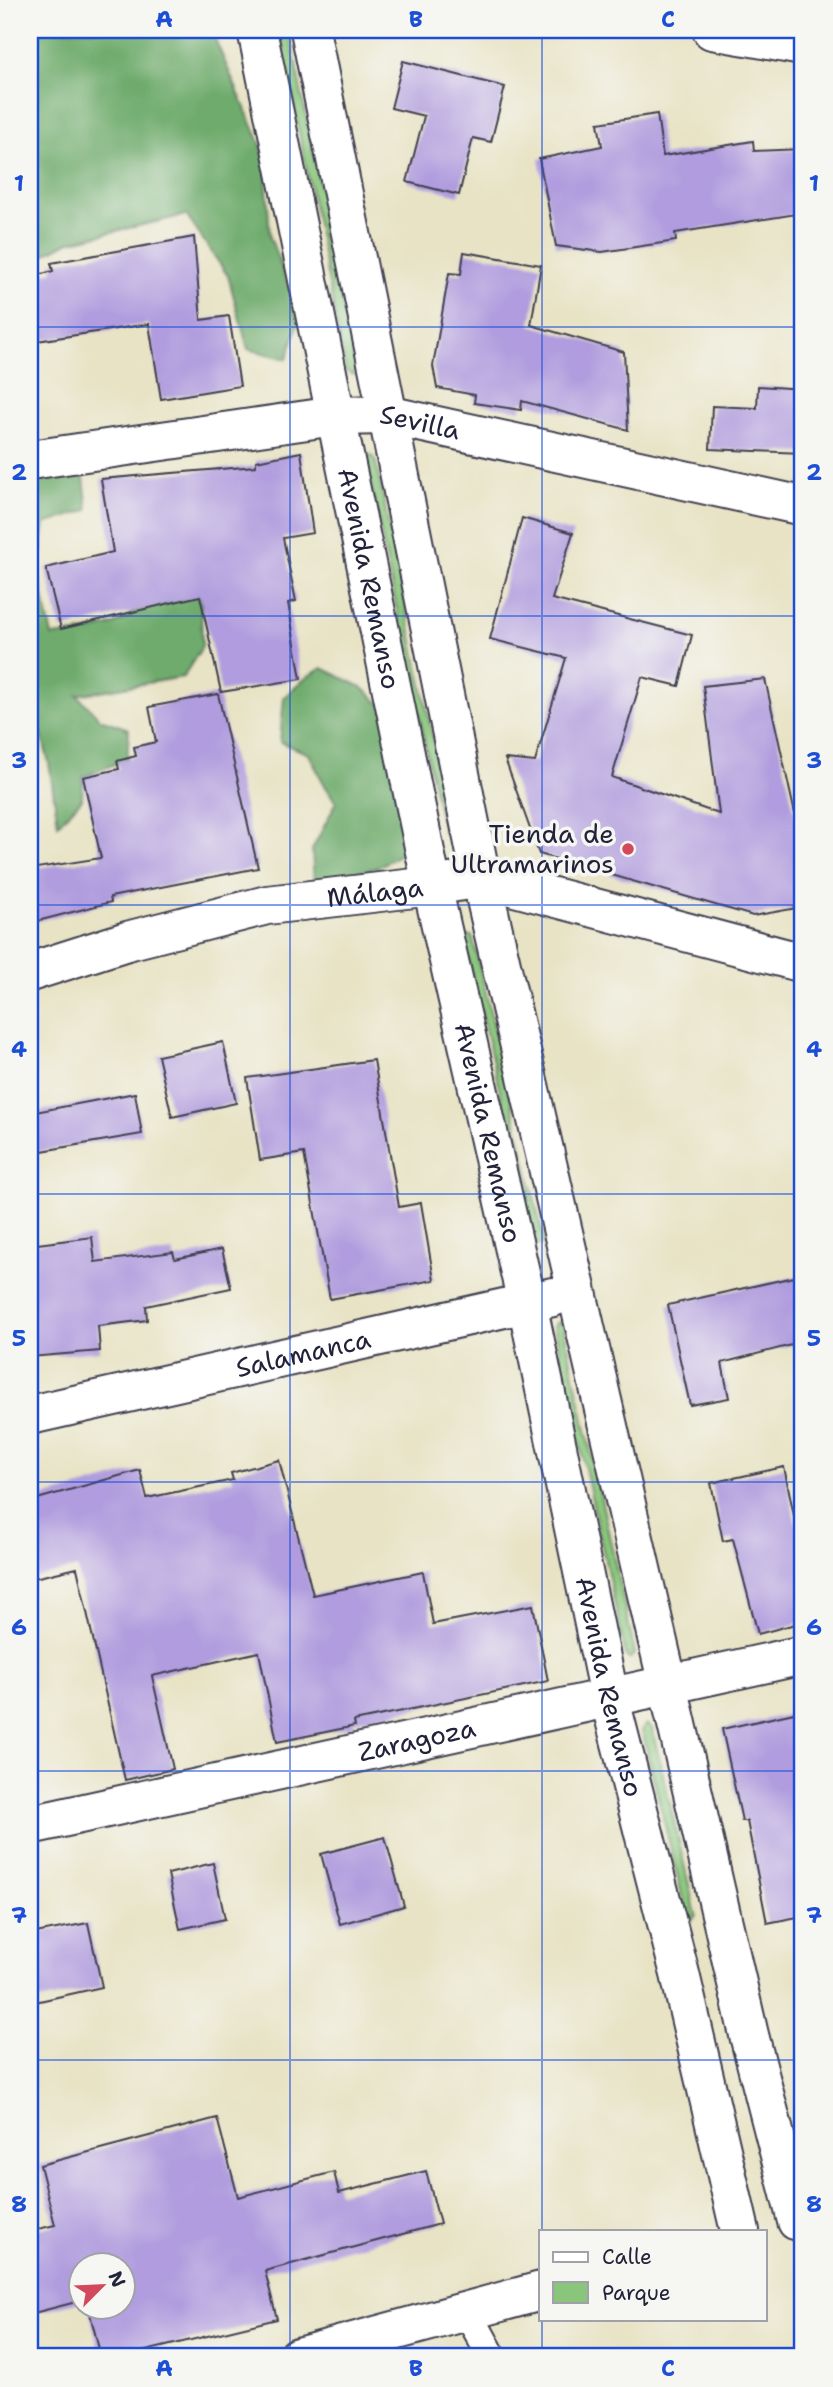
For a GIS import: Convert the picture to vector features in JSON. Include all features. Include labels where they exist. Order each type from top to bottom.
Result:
[{"type":"street","name":"Avenida Remanso","points":[[257,30],[432,886],[527,1303],[609,1696],[680,1974],[740,2230]]},
{"type":"street","name":"Avenida Remanso","points":[[310,30],[481,878],[749,2035],[788,2224]]},
{"type":"street","points":[[712,30],[803,46]]},
{"type":"street","name":"Sevilla","points":[[30,460],[335,416],[387,415],[803,506]]},
{"type":"street","name":"Málaga","points":[[30,972],[127,941],[267,905],[481,878],[803,963]]},
{"type":"street","name":"Salamanca","points":[[30,1415],[577,1291]]},
{"type":"street","name":"Zaragoza","points":[[30,1825],[803,1655]]},
{"type":"street","points":[[298,2357],[539,2292]]},
{"type":"lane","points":[[467,2311],[492,2357]]},
{"type":"green space","points":[[30,30],[211,30],[265,154],[270,237],[300,317],[287,359],[248,349],[228,276],[186,215],[68,242],[30,262]]},
{"type":"green space","points":[[279,30],[289,30],[356,370],[354,375],[346,371]]},
{"type":"green space","points":[[371,455],[375,459],[452,830],[444,834],[366,461]]},
{"type":"green space","points":[[82,462],[88,510],[45,524],[38,573],[52,636],[96,629],[127,618],[134,612],[132,570],[185,563],[201,600],[202,647],[183,677],[77,695],[100,719],[129,729],[127,759],[83,777],[82,799],[58,824],[49,763],[39,725],[30,722],[30,478]]},
{"type":"green space","points":[[322,668],[362,687],[383,706],[418,844],[378,867],[314,884],[312,850],[336,803],[309,754],[280,742],[284,697]]},
{"type":"green space","points":[[467,936],[472,936],[473,939],[544,1240],[542,1245],[537,1245],[536,1242],[464,941]]},
{"type":"green space","points":[[557,1322],[563,1325],[635,1654],[629,1659],[626,1656],[554,1326]]},
{"type":"green space","points":[[646,1724],[652,1728],[696,1915],[693,1919],[687,1916],[642,1730]]},
{"type":"building","points":[[403,61],[505,87],[491,142],[473,138],[459,195],[407,182],[424,116],[391,108]]},
{"type":"building","points":[[657,114],[663,156],[753,141],[754,151],[803,149],[803,213],[675,233],[676,241],[602,252],[556,246],[539,159],[602,146],[598,123]]},
{"type":"building","points":[[194,237],[201,320],[229,316],[240,386],[161,399],[149,324],[30,342],[30,277],[53,271],[51,263]]},
{"type":"building","points":[[464,252],[541,265],[531,325],[624,352],[628,430],[522,401],[521,410],[474,403],[475,395],[437,388],[433,366],[449,273],[461,274]]},
{"type":"building","points":[[758,386],[803,389],[803,453],[710,449],[712,406],[757,408]]},
{"type":"building","points":[[301,452],[313,533],[283,538],[296,601],[288,603],[301,679],[221,692],[200,596],[61,629],[46,568],[113,552],[101,479],[256,466],[256,461]]},
{"type":"building","points":[[522,518],[573,533],[552,599],[692,635],[679,686],[642,677],[612,777],[719,814],[703,686],[765,679],[803,850],[803,907],[753,916],[539,854],[505,759],[535,762],[566,658],[490,639]]},
{"type":"building","points":[[218,694],[258,868],[110,897],[111,902],[30,923],[30,869],[101,858],[83,777],[119,769],[117,761],[136,756],[134,747],[156,742],[149,707]]},
{"type":"building","points":[[223,1042],[236,1103],[172,1117],[158,1056]]},
{"type":"building","points":[[374,1060],[399,1207],[421,1203],[434,1280],[330,1299],[304,1153],[260,1160],[247,1078]]},
{"type":"building","points":[[135,1093],[142,1134],[30,1153],[30,1113]]},
{"type":"building","points":[[92,1237],[95,1262],[173,1252],[175,1259],[222,1249],[231,1288],[146,1306],[147,1320],[98,1326],[100,1351],[30,1357],[30,1245]]},
{"type":"building","points":[[803,1275],[803,1342],[722,1363],[729,1398],[690,1405],[668,1305]]},
{"type":"building","points":[[279,1460],[313,1595],[423,1572],[433,1624],[533,1605],[548,1681],[354,1721],[355,1726],[277,1742],[259,1652],[152,1676],[173,1769],[125,1780],[77,1568],[30,1579],[30,1501],[140,1470],[147,1498],[233,1480],[231,1473]]},
{"type":"building","points":[[784,1467],[803,1559],[803,1622],[758,1634],[733,1539],[723,1541],[711,1483]]},
{"type":"building","points":[[803,1711],[803,1916],[767,1923],[747,1821],[742,1821],[722,1729]]},
{"type":"building","points":[[385,1837],[404,1906],[340,1924],[321,1854]]},
{"type":"building","points":[[213,1863],[225,1919],[180,1929],[168,1874]]},
{"type":"building","points":[[88,1923],[102,1987],[35,2002],[30,1978],[30,1934]]},
{"type":"building","points":[[217,2118],[238,2197],[334,2172],[339,2193],[426,2171],[440,2224],[265,2271],[277,2319],[121,2357],[101,2357],[92,2320],[136,2320],[136,2250],[66,2250],[66,2305],[30,2314],[30,2231],[55,2225],[40,2165]]},
{"type":"place","name":"Tienda de Ultramarinos","points":[[628,849]]}]
